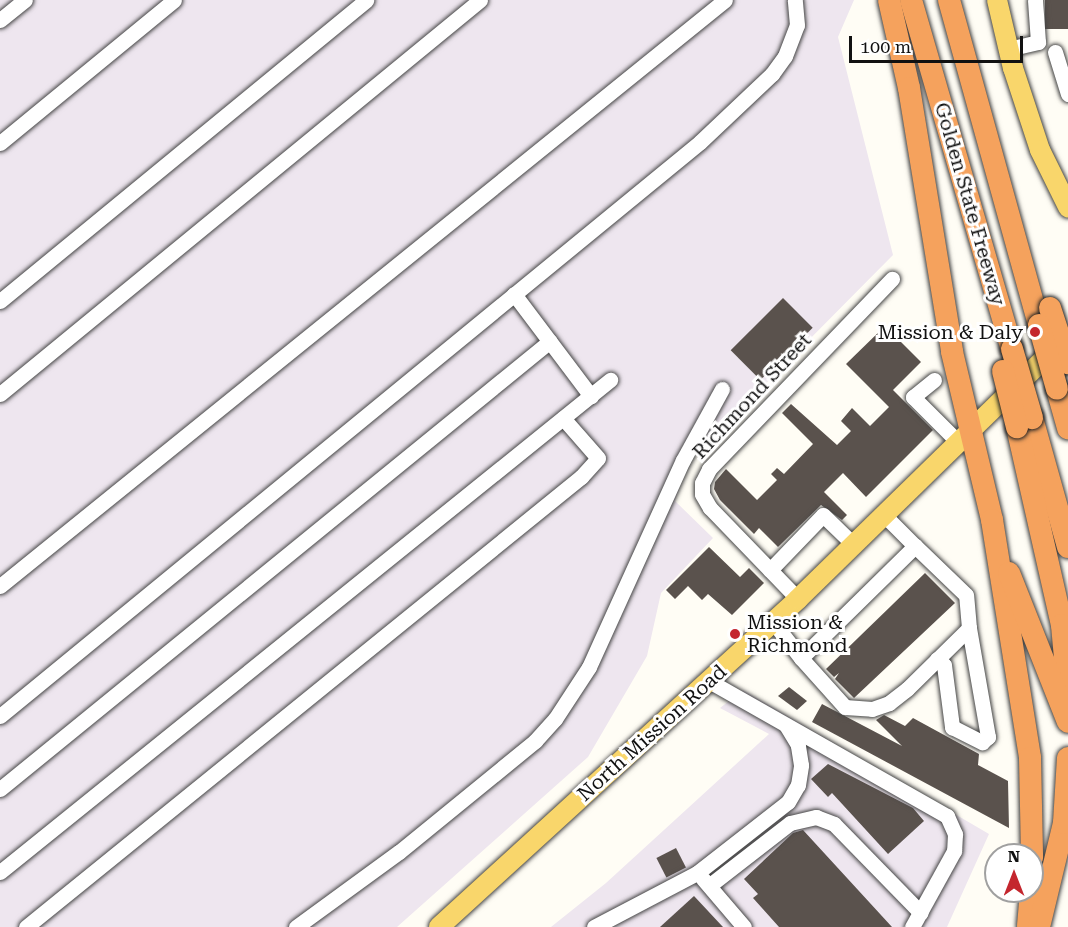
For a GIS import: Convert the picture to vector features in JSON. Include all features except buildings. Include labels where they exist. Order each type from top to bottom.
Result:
[{"type":"highway","points":[[889,0],[909,88],[966,439],[1026,624],[1068,722]]},
{"type":"highway","name":"Golden State Freeway","points":[[911,0],[999,305],[1007,356],[1025,422]]},
{"type":"highway","name":"Golden State Freeway","points":[[949,0],[999,182],[1045,316]]},
{"type":"highway","points":[[1045,316],[1068,363]]},
{"type":"highway","points":[[1045,316],[1057,389],[1068,428]]},
{"type":"highway","points":[[1025,422],[1068,547]]},
{"type":"highway","points":[[1025,422],[1062,625],[1067,684]]},
{"type":"highway","points":[[992,520],[1030,758],[1032,843]]},
{"type":"highway","points":[[1034,915],[1064,822],[1068,758]]},
{"type":"main road","points":[[997,0],[1008,49],[1040,150],[1068,207]]},
{"type":"main road","name":"North Mission Road","points":[[439,927],[798,599],[966,439],[1068,335]]},
{"type":"street","points":[[0,20],[25,0]]},
{"type":"street","points":[[0,143],[174,0]]},
{"type":"street","points":[[0,301],[366,0]]},
{"type":"street","points":[[0,394],[480,0]]},
{"type":"street","points":[[0,586],[725,0]]},
{"type":"street","points":[[0,716],[700,142],[772,74],[794,39],[798,10],[795,0]]},
{"type":"street","points":[[1035,0],[1038,42]]},
{"type":"street","points":[[1008,49],[1038,42],[1061,52],[1068,93]]},
{"type":"street","name":"Richmond Street","points":[[798,599],[710,508],[702,494],[702,483],[709,470],[892,279]]},
{"type":"street","points":[[514,294],[591,396]]},
{"type":"street","points":[[0,789],[550,341]]},
{"type":"street","points":[[0,872],[610,380]]},
{"type":"street","points":[[934,380],[913,397],[966,439]]},
{"type":"street","points":[[296,927],[399,852],[535,741],[555,719],[589,667],[683,460],[722,389]]},
{"type":"street","points":[[26,927],[582,477],[598,458],[563,418]]},
{"type":"street","points":[[770,570],[823,515],[854,545]]},
{"type":"street","points":[[885,516],[966,595],[969,628],[988,737],[982,742],[952,727],[944,665],[937,659]]},
{"type":"street","points":[[801,658],[915,546]]},
{"type":"street","points":[[773,622],[801,658],[845,707],[858,711],[889,703],[969,628]]},
{"type":"street","points":[[709,681],[940,810],[949,819],[955,834],[954,851],[912,927]]},
{"type":"street","points":[[594,927],[697,873],[792,797],[800,778],[801,758],[796,739],[784,723]]},
{"type":"street","points":[[710,885],[790,823],[816,817],[834,824],[921,913]]},
{"type":"street","points":[[697,873],[710,885],[744,927]]},
{"type":"shaded area","points":[[0,0],[854,0],[838,37],[893,255],[686,464],[675,501],[713,538],[661,593],[647,656],[588,757],[397,927],[0,927]]},
{"type":"shaded area","points":[[743,690],[989,834],[947,927],[551,927],[606,883],[769,734],[720,708]]},
{"type":"place","name":"Mission & Daly","points":[[1035,332]]},
{"type":"place","name":"Mission & Richmond","points":[[735,634]]}]
